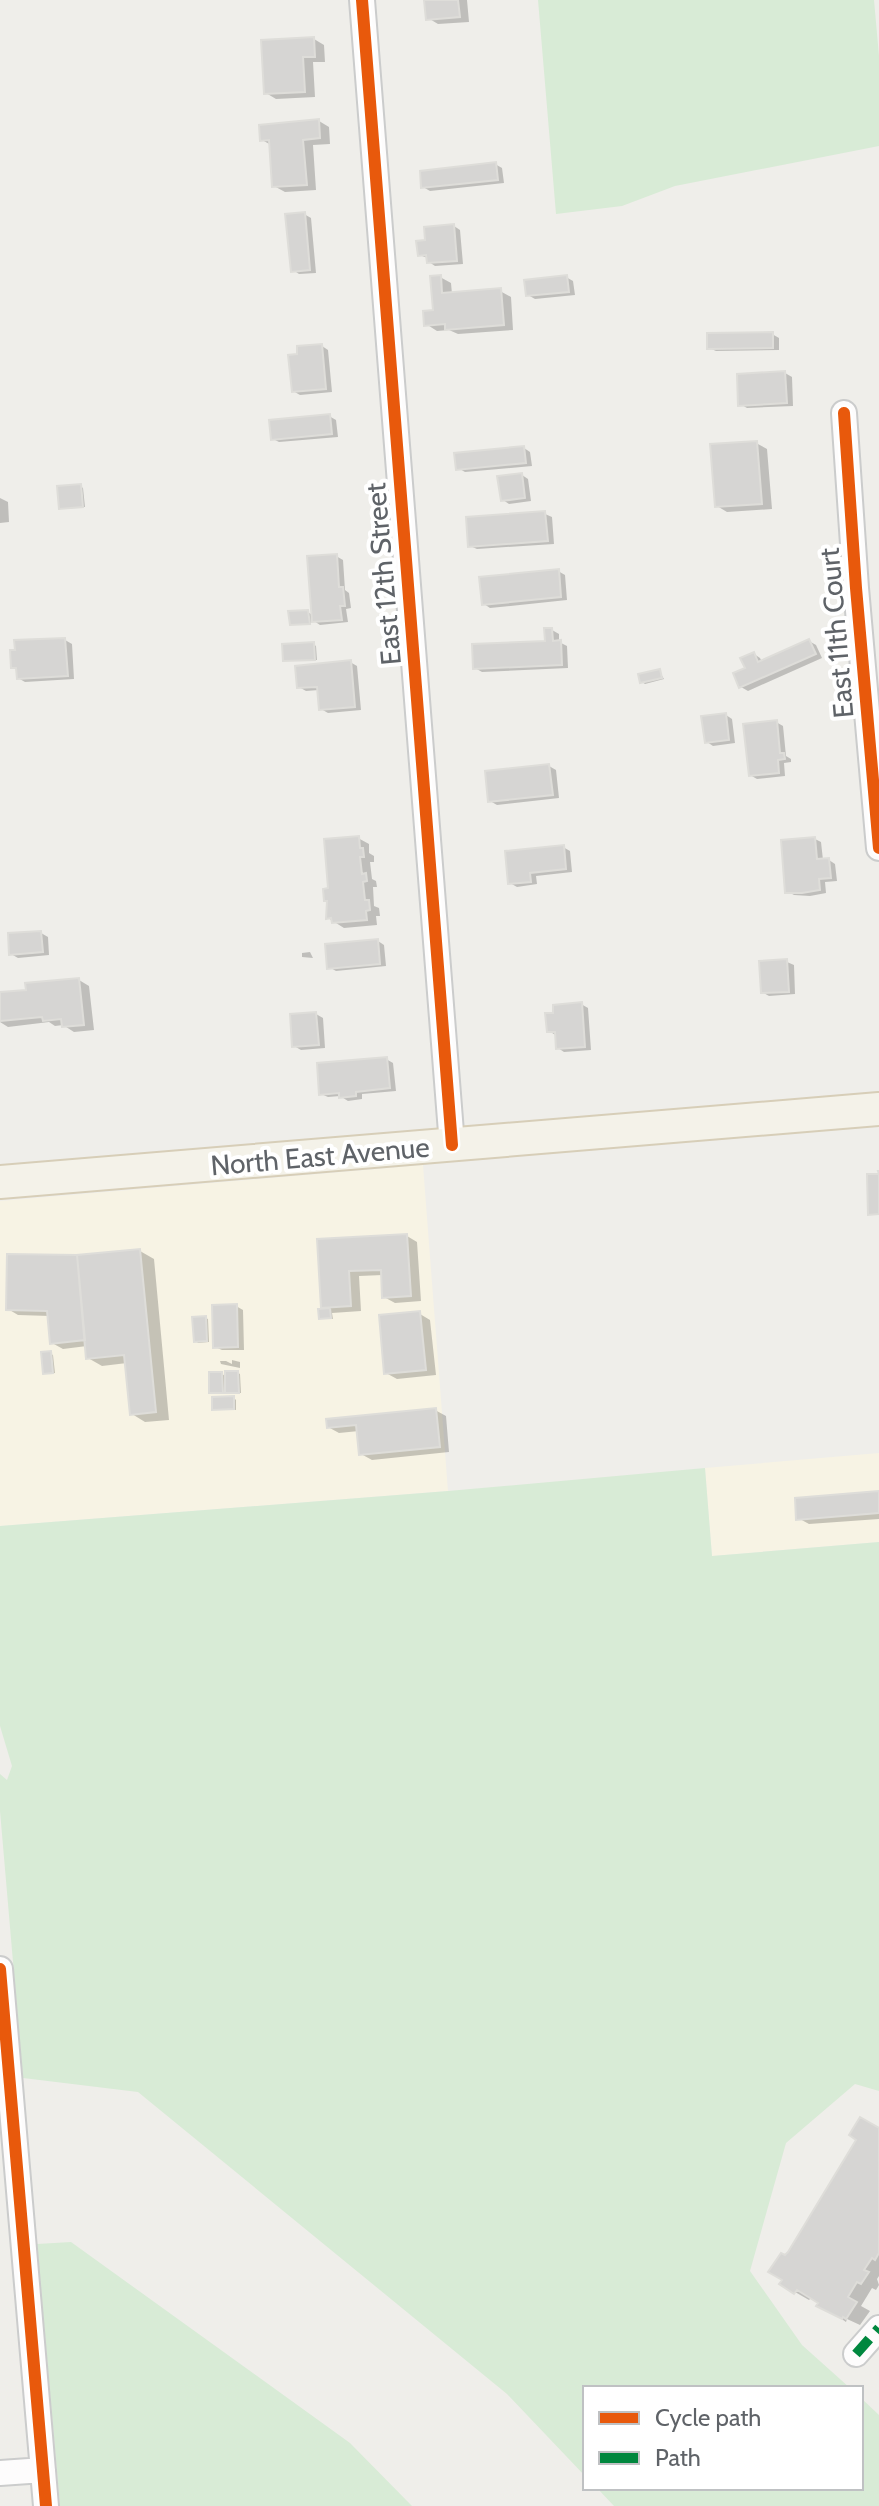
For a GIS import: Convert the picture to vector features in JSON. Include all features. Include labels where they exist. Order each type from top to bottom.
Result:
[{"type":"main road","name":"North East Avenue","points":[[0,1182],[879,1109]]},
{"type":"street","name":"East 12th Street","points":[[362,0],[452,1145]]},
{"type":"street","name":"East 11th Court","points":[[844,413],[867,587],[879,848]]},
{"type":"street","points":[[0,1969],[46,2506]]},
{"type":"street","points":[[856,2354],[879,2328]]},
{"type":"street","points":[[0,2473],[43,2470]]},
{"type":"shaded area","points":[[423,1165],[448,1491],[0,1526],[0,1201]]},
{"type":"shaded area","points":[[879,1453],[879,1542],[712,1556],[705,1468]]},
{"type":"green space","points":[[538,0],[874,0],[879,56],[879,146],[675,186],[622,206],[556,214]]},
{"type":"green space","points":[[705,1468],[712,1556],[879,1542],[879,2091],[855,2084],[786,2143],[750,2271],[802,2345],[848,2386],[583,2386],[583,2474],[507,2394],[138,2092],[23,2078],[0,1811],[0,1774],[7,1780],[12,1766],[0,1726],[0,1526]]},
{"type":"green space","points":[[71,2242],[350,2443],[412,2506],[60,2506],[37,2244]]},
{"type":"green space","points":[[863,2400],[879,2415],[879,2506],[614,2506],[599,2490],[863,2490]]},
{"type":"building","points":[[424,0],[458,0],[460,17],[426,20]]},
{"type":"building","points":[[314,37],[315,57],[303,57],[305,92],[264,94],[261,40]]},
{"type":"building","points":[[319,119],[320,138],[303,140],[307,185],[272,187],[269,140],[260,141],[259,125]]},
{"type":"building","points":[[496,162],[498,180],[421,188],[420,171]]},
{"type":"building","points":[[305,212],[310,270],[291,272],[285,214]]},
{"type":"building","points":[[454,224],[457,261],[427,263],[426,255],[418,256],[416,241],[425,240],[424,227]]},
{"type":"building","points":[[441,275],[442,293],[501,288],[504,325],[445,330],[445,324],[424,326],[423,311],[433,310],[430,276]]},
{"type":"building","points":[[567,275],[569,292],[526,296],[524,280]]},
{"type":"building","points":[[773,332],[773,348],[707,349],[707,333]]},
{"type":"building","points":[[322,344],[326,389],[292,392],[288,355],[297,354],[297,346]]},
{"type":"building","points":[[785,371],[787,403],[738,406],[737,374]]},
{"type":"building","points":[[330,414],[332,434],[271,440],[269,420]]},
{"type":"building","points":[[757,441],[762,504],[715,507],[710,444]]},
{"type":"building","points":[[524,446],[526,463],[456,470],[454,453]]},
{"type":"building","points":[[522,473],[525,498],[501,501],[497,476]]},
{"type":"building","points":[[81,484],[83,507],[59,509],[57,486]]},
{"type":"building","points":[[545,511],[548,541],[468,547],[466,517]]},
{"type":"building","points":[[337,554],[339,587],[343,587],[345,606],[340,606],[342,620],[312,622],[307,556]]},
{"type":"building","points":[[559,569],[561,597],[482,605],[479,577]]},
{"type":"building","points":[[308,610],[310,624],[290,625],[288,611]]},
{"type":"building","points":[[544,628],[552,628],[553,641],[561,640],[562,665],[473,669],[472,644],[545,641]]},
{"type":"building","points":[[65,638],[68,676],[17,679],[16,668],[11,668],[10,650],[15,650],[14,640]]},
{"type":"building","points":[[809,639],[816,654],[739,688],[733,673],[745,668],[740,658],[754,652],[758,662]]},
{"type":"building","points":[[314,642],[315,660],[283,661],[282,644]]},
{"type":"building","points":[[351,660],[355,707],[319,710],[317,687],[297,688],[295,666]]},
{"type":"building","points":[[660,669],[662,678],[640,683],[638,674]]},
{"type":"building","points":[[726,713],[729,740],[705,743],[701,716]]},
{"type":"building","points":[[777,720],[780,753],[784,753],[785,759],[778,760],[779,773],[749,776],[743,724]]},
{"type":"building","points":[[549,764],[553,795],[488,802],[485,771]]},
{"type":"building","points":[[359,836],[364,857],[360,857],[362,874],[366,873],[367,881],[363,882],[365,900],[369,900],[370,910],[366,911],[367,920],[332,923],[331,918],[326,919],[327,901],[324,901],[323,889],[328,888],[324,839]]},
{"type":"building","points":[[815,837],[817,859],[829,858],[831,878],[819,879],[820,890],[785,893],[781,840]]},
{"type":"building","points":[[564,845],[566,869],[530,873],[531,882],[508,884],[505,851]]},
{"type":"building","points":[[41,931],[43,952],[9,955],[8,933]]},
{"type":"building","points":[[378,939],[380,964],[327,969],[325,944]]},
{"type":"building","points":[[787,959],[789,992],[761,993],[759,961]]},
{"type":"building","points":[[79,978],[84,1025],[62,1027],[61,1019],[43,1021],[42,1017],[0,1021],[0,992],[26,990],[25,983]]},
{"type":"building","points":[[582,1002],[585,1047],[556,1049],[555,1032],[547,1032],[545,1013],[553,1013],[553,1005]]},
{"type":"building","points":[[316,1012],[319,1045],[292,1047],[290,1014]]},
{"type":"building","points":[[387,1057],[390,1088],[356,1092],[356,1096],[339,1098],[339,1093],[319,1095],[317,1063]]},
{"type":"building","points":[[867,1174],[879,1174],[879,1214],[868,1215]]},
{"type":"building","points":[[407,1234],[411,1296],[382,1298],[381,1270],[349,1271],[351,1306],[321,1308],[317,1239]]},
{"type":"building","points":[[140,1249],[156,1412],[130,1415],[124,1355],[86,1359],[77,1255]]},
{"type":"building","points":[[7,1254],[77,1255],[85,1340],[50,1344],[47,1311],[6,1310]]},
{"type":"building","points":[[237,1304],[238,1347],[213,1348],[212,1305]]},
{"type":"building","points":[[330,1308],[331,1318],[319,1319],[318,1309]]},
{"type":"building","points":[[420,1311],[426,1370],[384,1374],[379,1315]]},
{"type":"building","points":[[206,1316],[207,1341],[194,1342],[192,1317]]},
{"type":"building","points":[[51,1351],[53,1373],[43,1374],[41,1352]]},
{"type":"building","points":[[225,1371],[238,1371],[239,1393],[225,1393]]},
{"type":"building","points":[[209,1372],[222,1372],[223,1393],[209,1393]]},
{"type":"building","points":[[234,1396],[234,1409],[212,1410],[212,1397]]},
{"type":"building","points":[[436,1408],[440,1447],[359,1455],[356,1425],[327,1428],[326,1419]]},
{"type":"building","points":[[879,1491],[879,1513],[796,1520],[795,1498]]},
{"type":"building","points":[[860,2117],[879,2128],[879,2253],[864,2270],[869,2272],[861,2284],[857,2282],[848,2297],[857,2302],[846,2319],[842,2319],[816,2306],[818,2303],[797,2290],[794,2294],[779,2284],[782,2280],[768,2272],[781,2253],[785,2255],[788,2252],[856,2140],[849,2135]]},
{"type":"marked path","points":[[856,2354],[879,2328]]},
{"type":"cycle path","points":[[362,0],[452,1145]]},
{"type":"cycle path","points":[[844,413],[879,848]]},
{"type":"cycle path","points":[[0,1969],[46,2506]]}]
